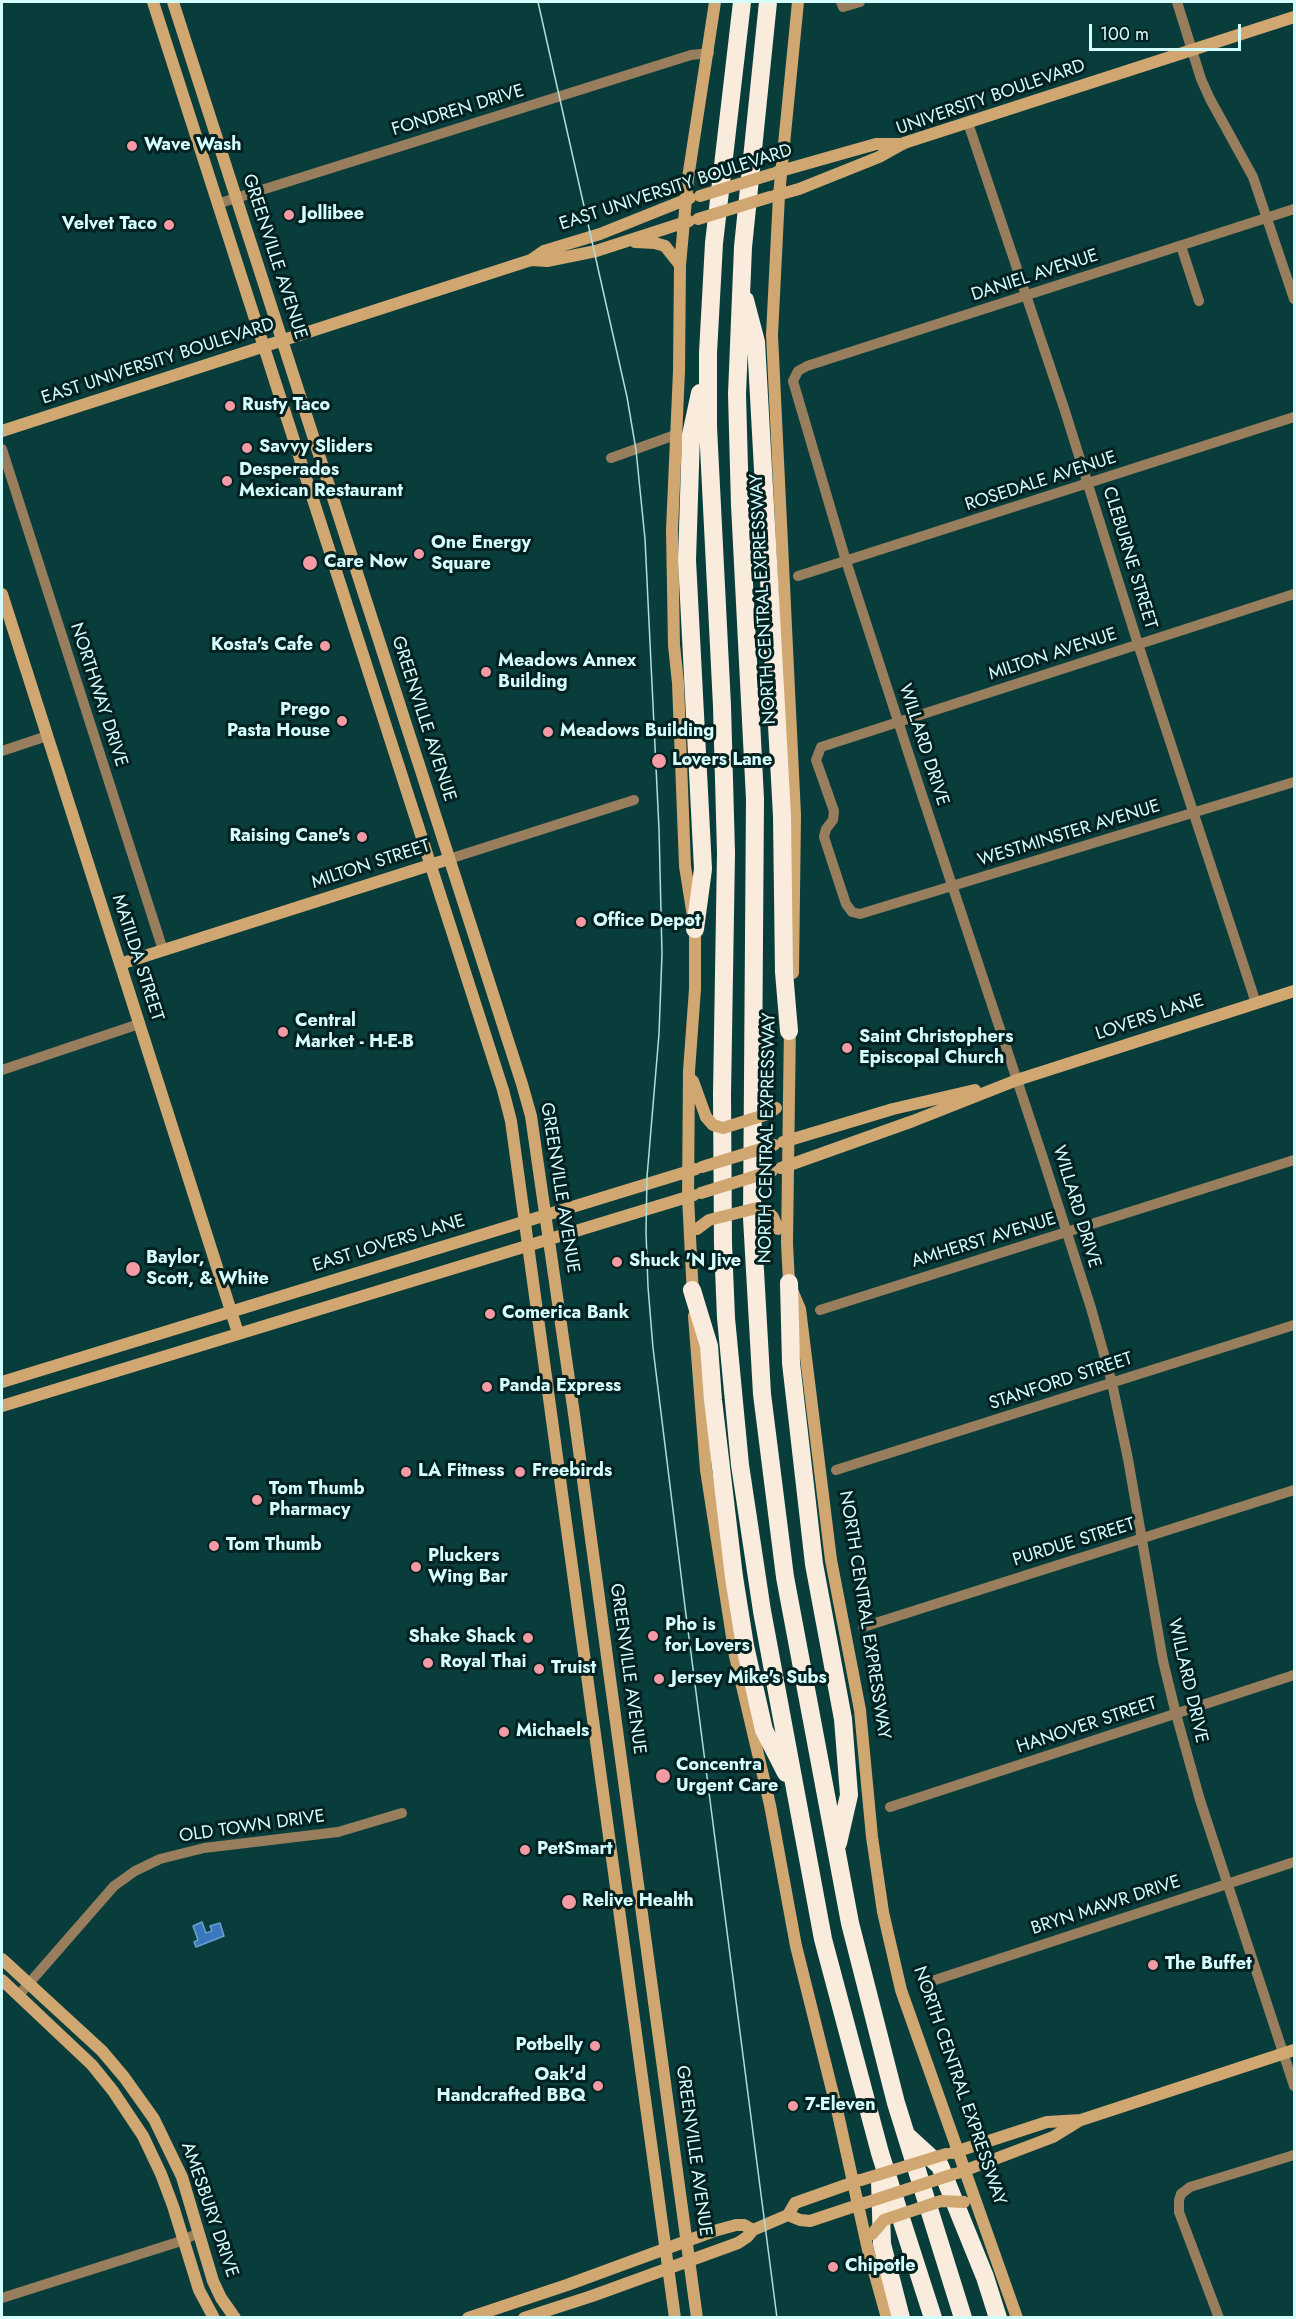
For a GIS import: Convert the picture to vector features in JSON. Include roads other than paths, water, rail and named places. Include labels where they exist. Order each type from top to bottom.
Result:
[{"type":"highway","points":[[742,2],[714,243],[708,353],[708,427],[722,706],[726,842],[722,1095],[726,1318],[740,1465],[750,1537],[823,1940],[880,2153],[933,2318]]},
{"type":"highway","name":"NORTH CENTRAL EXPRESSWAY","points":[[768,2],[747,196],[740,283],[737,366],[738,468],[752,726],[755,837],[752,1117],[755,1302],[766,1430],[778,1531],[836,1850],[865,1986],[905,2134],[963,2318]]},
{"type":"highway","points":[[740,283],[756,342],[782,795],[784,972],[789,1031]]},
{"type":"highway","points":[[695,929],[703,869],[687,560],[691,435],[708,353]]},
{"type":"highway","points":[[789,1283],[791,1363],[812,1552],[843,1719],[849,1795],[836,1850]]},
{"type":"highway","points":[[692,1290],[709,1346],[732,1565],[745,1646],[764,1730],[796,1794]]},
{"type":"highway","points":[[905,2134],[940,2166],[985,2277],[998,2318]]},
{"type":"highway","points":[[880,2153],[882,2244],[901,2318]]},
{"type":"main road","name":"GREENVILLE AVENUE","points":[[153,2],[503,1090],[510,1121],[675,2318]]},
{"type":"main road","name":"GREENVILLE AVENUE","points":[[173,2],[522,1083],[536,1142],[544,1214],[563,1334],[697,2318]]},
{"type":"main road","points":[[715,2],[709,53],[694,134],[680,265],[672,572],[685,866],[695,929],[695,989],[689,1071],[688,1172],[692,1290],[706,1470],[731,1635],[770,1805],[796,1946],[857,2181],[887,2318]]},
{"type":"main road","name":"NORTH CENTRAL EXPRESSWAY","points":[[798,2],[774,196],[772,335],[795,815],[789,1031],[787,1243],[789,1283],[800,1309],[831,1560],[860,1710],[872,1837],[882,1912],[901,1990],[952,2152],[959,2173],[977,2205],[1017,2318]]},
{"type":"main road","name":"UNIVERSITY BOULEVARD","points":[[774,196],[879,158],[904,144],[1294,17]]},
{"type":"main road","name":"EAST UNIVERSITY BOULEVARD","points":[[2,431],[531,260],[544,251],[600,234],[686,200],[876,144],[904,144]]},
{"type":"main road","name":"EAST UNIVERSITY BOULEVARD","points":[[531,260],[547,261],[596,251],[774,196]]},
{"type":"main road","points":[[628,241],[665,246],[680,265]]},
{"type":"main road","points":[[325,540],[345,533]]},
{"type":"main road","name":"MATILDA STREET","points":[[2,594],[238,1333]]},
{"type":"main road","points":[[358,644],[378,637]]},
{"type":"main road","name":"MILTON STREET","points":[[120,964],[449,859]]},
{"type":"main road","name":"LOVERS LANE","points":[[789,1166],[914,1121],[1017,1080],[1294,991]]},
{"type":"main road","points":[[689,1071],[706,1117],[713,1125],[723,1128],[768,1114],[776,1108],[789,1086]]},
{"type":"main road","name":"LOVERS LANE","points":[[789,1141],[893,1109],[1017,1080]]},
{"type":"main road","name":"EAST LOVERS LANE","points":[[7,1380],[789,1141]]},
{"type":"main road","points":[[2,1406],[789,1166]]},
{"type":"main road","points":[[690,1249],[696,1229],[709,1220],[757,1208],[767,1211],[773,1217],[787,1243]]},
{"type":"main road","points":[[7,1380],[20,1400]]},
{"type":"main road","points":[[600,1765],[622,1762]]},
{"type":"main road","points":[[622,1932],[644,1929]]},
{"type":"main road","name":"AMESBURY DRIVE","points":[[2,1959],[102,2051],[154,2119],[173,2156],[213,2281],[221,2298],[235,2318]]},
{"type":"main road","name":"AMESBURY DRIVE","points":[[2,1980],[92,2065],[123,2105],[143,2136],[161,2174],[199,2290],[214,2318]]},
{"type":"main road","points":[[788,2215],[810,2221],[959,2173],[1053,2137],[1081,2120],[1289,2052]]},
{"type":"main road","points":[[641,2073],[664,2070]]},
{"type":"main road","points":[[123,2105],[138,2096]]},
{"type":"main road","points":[[524,2318],[738,2243],[753,2230],[788,2215],[795,2203],[857,2181],[1047,2122],[1081,2120]]},
{"type":"main road","points":[[869,2239],[884,2220],[941,2201],[977,2205]]},
{"type":"main road","points":[[468,2318],[567,2285],[687,2240],[736,2225],[744,2225],[753,2230]]},
{"type":"main road","points":[[619,2266],[626,2282]]},
{"type":"street","points":[[842,4],[860,2]]},
{"type":"street","points":[[1177,2],[1210,99],[1248,166],[1268,218],[1294,299]]},
{"type":"street","name":"FONDREN DRIVE","points":[[217,204],[691,55],[709,53]]},
{"type":"street","name":"CLEBURNE STREET","points":[[969,123],[1089,484],[1138,644],[1256,1003]]},
{"type":"street","name":"DANIEL AVENUE","points":[[793,381],[798,371],[807,366],[1294,209]]},
{"type":"street","points":[[1181,246],[1199,301]]},
{"type":"street","name":"WILLARD DRIVE","points":[[793,381],[846,561],[1017,1080],[1113,1383],[1163,1661],[1176,1714],[1200,1800],[1228,1884],[1289,2052],[1294,2086]]},
{"type":"street","name":"ROSEDALE AVENUE","points":[[798,576],[1294,417]]},
{"type":"street","points":[[611,458],[675,435]]},
{"type":"street","name":"NORTHWAY DRIVE","points":[[2,449],[163,950]]},
{"type":"street","name":"MILTON AVENUE","points":[[852,912],[846,904],[824,837],[826,829],[833,820],[834,811],[816,760],[821,747],[1294,594]]},
{"type":"street","points":[[2,751],[47,736]]},
{"type":"street","name":"WESTMINSTER AVENUE","points":[[852,912],[870,913],[1294,782]]},
{"type":"street","name":"MILTON STREET","points":[[449,859],[634,800]]},
{"type":"street","points":[[2,1070],[139,1024]]},
{"type":"street","name":"AMHERST AVENUE","points":[[820,1310],[1294,1160]]},
{"type":"street","name":"STANFORD STREET","points":[[836,1470],[1294,1325]]},
{"type":"street","name":"PURDUE STREET","points":[[863,1627],[1294,1490]]},
{"type":"street","name":"HANOVER STREET","points":[[890,1807],[1294,1675]]},
{"type":"street","name":"OLD TOWN DRIVE","points":[[18,1996],[114,1886],[135,1871],[160,1859],[204,1848],[338,1832],[402,1813]]},
{"type":"street","name":"BRYN MAWR DRIVE","points":[[928,1982],[1294,1862]]},
{"type":"street","points":[[1219,2318],[1179,2212],[1181,2194],[1190,2187],[1294,2155]]},
{"type":"street","points":[[2,2298],[199,2233]]},
{"type":"water","points":[[202,1922],[206,1933],[212,1931],[210,1926],[220,1923],[224,1936],[196,1947],[194,1942],[198,1940],[193,1926]]},
{"type":"tram line","points":[[538,2],[627,397],[636,450],[645,539],[659,829],[662,954],[659,1034],[647,1177],[648,1287],[653,1348],[685,1607],[777,2318]]},
{"type":"place","name":"Wave Wash","points":[[132,146]]},
{"type":"place","name":"Jollibee","points":[[289,215]]},
{"type":"place","name":"Velvet Taco","points":[[169,225]]},
{"type":"place","name":"Rusty Taco","points":[[230,406]]},
{"type":"place","name":"Savvy Sliders","points":[[247,448]]},
{"type":"place","name":"Desperados Mexican Restaurant","points":[[227,481]]},
{"type":"place","name":"One Energy Square","points":[[419,554]]},
{"type":"place","name":"Care Now","points":[[310,563]]},
{"type":"place","name":"Kosta's Cafe","points":[[325,646]]},
{"type":"place","name":"Meadows Annex Building","points":[[486,672]]},
{"type":"place","name":"Prego Pasta House","points":[[342,721]]},
{"type":"place","name":"Meadows Building","points":[[548,732]]},
{"type":"place","name":"Lovers Lane","points":[[659,761]]},
{"type":"place","name":"Raising Cane's","points":[[362,837]]},
{"type":"place","name":"Office Depot","points":[[581,922]]},
{"type":"place","name":"Central Market - H-E-B","points":[[283,1032]]},
{"type":"place","name":"Saint Christophers Episcopal Church","points":[[847,1048]]},
{"type":"place","name":"Shuck 'N Jive","points":[[617,1262]]},
{"type":"place","name":"Baylor, Scott, & White","points":[[133,1269]]},
{"type":"place","name":"Comerica Bank","points":[[490,1314]]},
{"type":"place","name":"Panda Express","points":[[487,1387]]},
{"type":"place","name":"LA Fitness","points":[[406,1472]]},
{"type":"place","name":"Freebirds","points":[[520,1472]]},
{"type":"place","name":"Tom Thumb Pharmacy","points":[[257,1500]]},
{"type":"place","name":"Tom Thumb","points":[[214,1546]]},
{"type":"place","name":"Pluckers Wing Bar","points":[[416,1567]]},
{"type":"place","name":"Pho is for Lovers","points":[[653,1636]]},
{"type":"place","name":"Shake Shack","points":[[528,1638]]},
{"type":"place","name":"Royal Thai","points":[[428,1663]]},
{"type":"place","name":"Truist","points":[[539,1669]]},
{"type":"place","name":"Jersey Mike's Subs","points":[[659,1679]]},
{"type":"place","name":"Michaels","points":[[504,1732]]},
{"type":"place","name":"Concentra Urgent Care","points":[[663,1776]]},
{"type":"place","name":"PetSmart","points":[[525,1850]]},
{"type":"place","name":"Relive Health","points":[[569,1902]]},
{"type":"place","name":"The Buffet","points":[[1153,1965]]},
{"type":"place","name":"Potbelly","points":[[595,2046]]},
{"type":"place","name":"Oak'd Handcrafted BBQ","points":[[598,2086]]},
{"type":"place","name":"7-Eleven","points":[[793,2106]]},
{"type":"place","name":"Chipotle","points":[[833,2267]]}]
